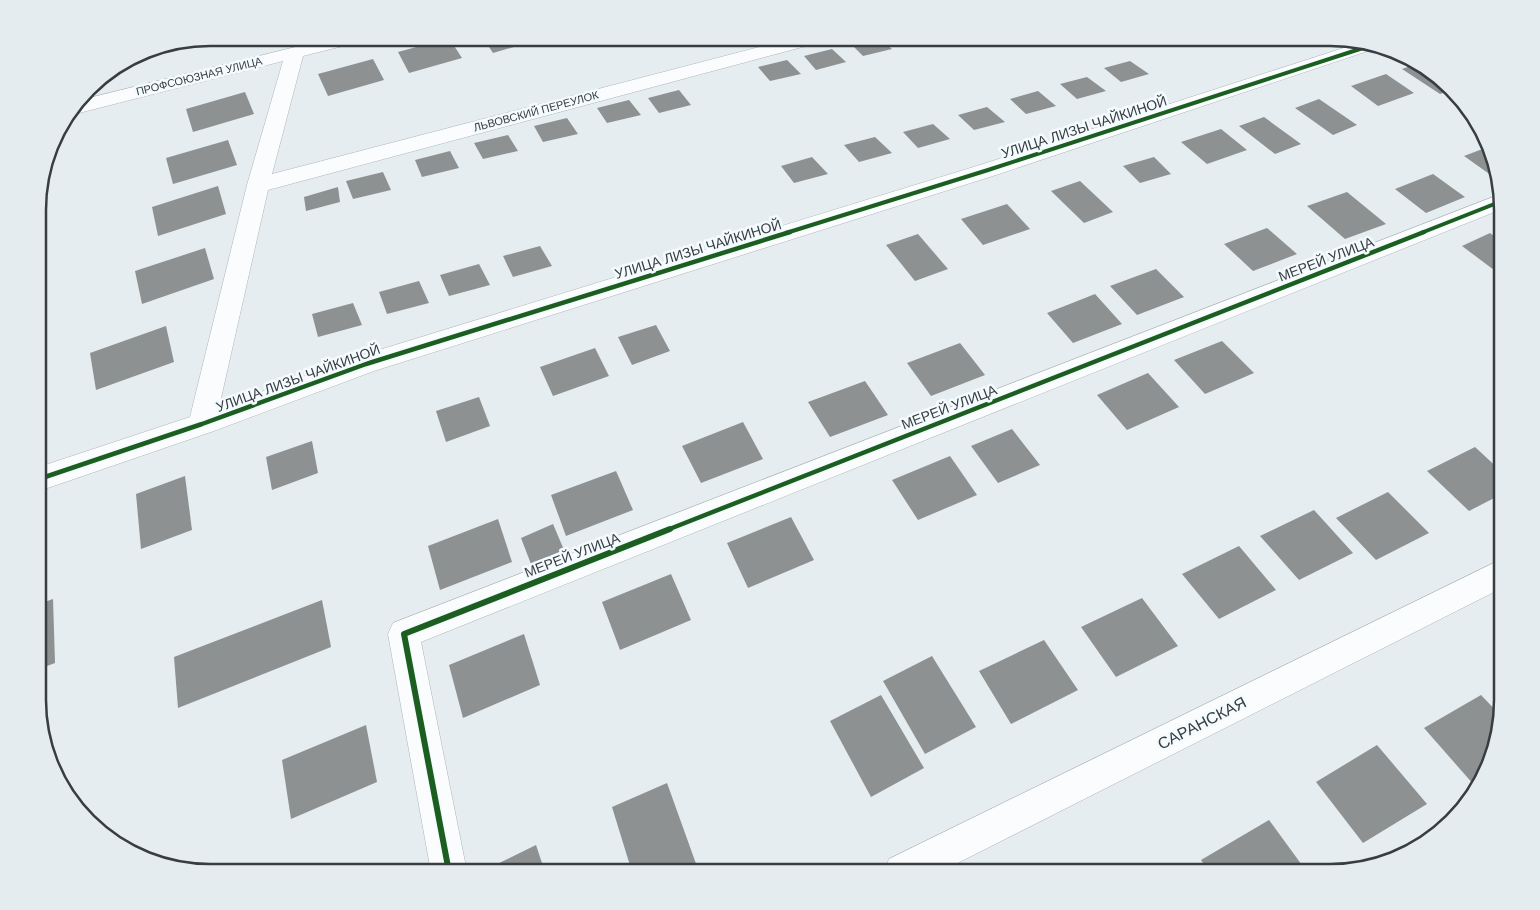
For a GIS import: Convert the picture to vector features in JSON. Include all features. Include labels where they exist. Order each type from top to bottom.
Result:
[{"type":"street","name":"ЛЬВОВСКИЙ ПЕРЕУЛОК","points":[[258,185],[782,46]]},
{"type":"street","name":"ПРОФСОЮЗНАЯ УЛИЦА","points":[[84,106],[313,47]]},
{"type":"street","name":"УЛИЦА ЛИЗЫ ЧАЙКИНОЙ","points":[[46,477],[202,424],[366,364],[988,170],[1359,49]]},
{"type":"street","points":[[202,424],[258,185],[295,51]]},
{"type":"street","name":"МЕРЕЙ УЛИЦА","points":[[447,864],[404,634],[1493,205]]},
{"type":"street","name":"САРАНСКАЯ","points":[[919,863],[1493,577]]},
{"type":"building","points":[[853,46],[889,46],[892,49],[863,56]]},
{"type":"building","points":[[417,47],[455,47],[462,58],[409,73],[398,52]]},
{"type":"building","points":[[489,47],[515,47],[493,53]]},
{"type":"building","points":[[832,49],[846,62],[816,70],[804,56]]},
{"type":"building","points":[[373,59],[384,80],[328,96],[318,74]]},
{"type":"building","points":[[787,60],[801,74],[770,81],[758,67]]},
{"type":"building","points":[[1130,61],[1149,74],[1121,82],[1104,68]]},
{"type":"building","points":[[1409,67],[1412,68],[1430,80],[1444,93],[1440,94],[1402,69]]},
{"type":"building","points":[[1386,74],[1414,93],[1378,106],[1351,86]]},
{"type":"building","points":[[1087,77],[1106,91],[1077,99],[1060,84]]},
{"type":"building","points":[[679,90],[691,105],[659,113],[648,98]]},
{"type":"building","points":[[1038,91],[1056,106],[1026,114],[1010,99]]},
{"type":"building","points":[[245,92],[254,114],[193,132],[186,109]]},
{"type":"building","points":[[1319,99],[1357,125],[1333,135],[1295,108]]},
{"type":"building","points":[[629,100],[641,115],[607,123],[597,108]]},
{"type":"building","points":[[987,107],[1005,122],[974,130],[958,115]]},
{"type":"building","points":[[1264,117],[1301,144],[1275,154],[1239,126]]},
{"type":"building","points":[[567,118],[578,134],[543,142],[534,126]]},
{"type":"building","points":[[933,124],[950,139],[918,148],[903,132]]},
{"type":"building","points":[[1221,129],[1247,150],[1207,164],[1181,142]]},
{"type":"building","points":[[508,135],[518,151],[483,159],[474,143]]},
{"type":"building","points":[[875,137],[892,153],[859,162],[844,145]]},
{"type":"building","points":[[228,140],[237,165],[173,184],[166,158]]},
{"type":"building","points":[[1482,149],[1490,174],[1464,156]]},
{"type":"building","points":[[450,151],[459,168],[422,177],[415,160]]},
{"type":"building","points":[[812,157],[828,174],[794,183],[781,166]]},
{"type":"building","points":[[1154,157],[1171,174],[1140,183],[1123,166]]},
{"type":"building","points":[[383,172],[391,190],[353,199],[346,181]]},
{"type":"building","points":[[1433,174],[1465,197],[1426,213],[1395,189]]},
{"type":"building","points":[[1080,181],[1113,212],[1084,223],[1051,191]]},
{"type":"building","points":[[218,186],[226,214],[158,236],[152,207]]},
{"type":"building","points":[[338,187],[340,202],[306,211],[304,197]]},
{"type":"building","points":[[1347,192],[1386,224],[1345,239],[1307,206]]},
{"type":"building","points":[[1007,204],[1030,229],[983,245],[961,219]]},
{"type":"building","points":[[1267,228],[1297,254],[1253,271],[1224,244]]},
{"type":"building","points":[[1490,233],[1493,235],[1493,269],[1462,246]]},
{"type":"building","points":[[918,234],[948,269],[915,281],[886,245]]},
{"type":"building","points":[[540,246],[552,266],[513,277],[503,256]]},
{"type":"building","points":[[205,248],[214,279],[142,304],[135,271]]},
{"type":"building","points":[[479,264],[490,285],[449,296],[440,275]]},
{"type":"building","points":[[1156,269],[1184,297],[1137,315],[1110,286]]},
{"type":"building","points":[[419,281],[429,303],[387,314],[379,292]]},
{"type":"building","points":[[1095,294],[1122,324],[1073,343],[1047,313]]},
{"type":"building","points":[[353,303],[362,325],[318,337],[312,314]]},
{"type":"building","points":[[656,325],[670,351],[632,365],[618,337]]},
{"type":"building","points":[[166,326],[174,362],[96,390],[90,353]]},
{"type":"building","points":[[1222,341],[1254,373],[1205,394],[1174,360]]},
{"type":"building","points":[[960,343],[985,375],[931,396],[907,363]]},
{"type":"building","points":[[595,348],[609,376],[553,396],[540,367]]},
{"type":"building","points":[[1148,373],[1179,407],[1127,430],[1097,395]]},
{"type":"building","points":[[865,381],[888,415],[830,437],[808,402]]},
{"type":"building","points":[[479,397],[490,426],[446,442],[436,411]]},
{"type":"building","points":[[743,422],[763,459],[701,483],[682,446]]},
{"type":"building","points":[[1012,429],[1040,465],[998,483],[971,446]]},
{"type":"building","points":[[312,441],[318,473],[272,490],[266,457]]},
{"type":"building","points":[[1475,447],[1493,464],[1493,499],[1469,511],[1427,471]]},
{"type":"building","points":[[950,456],[977,495],[918,520],[892,480]]},
{"type":"building","points":[[616,471],[633,510],[566,536],[551,495]]},
{"type":"building","points":[[185,476],[192,530],[141,549],[136,494]]},
{"type":"building","points":[[1388,492],[1429,533],[1376,560],[1336,518]]},
{"type":"building","points":[[1314,510],[1353,553],[1299,580],[1260,536]]},
{"type":"building","points":[[791,517],[814,560],[748,588],[727,543]]},
{"type":"building","points":[[498,519],[512,562],[440,590],[428,546]]},
{"type":"building","points":[[553,524],[564,550],[531,564],[521,538]]},
{"type":"building","points":[[1239,546],[1276,590],[1219,619],[1182,574]]},
{"type":"building","points":[[671,574],[691,620],[620,650],[602,602]]},
{"type":"building","points":[[1142,598],[1178,646],[1116,677],[1081,627]]},
{"type":"building","points":[[53,599],[55,663],[46,666],[46,602]]},
{"type":"building","points":[[322,600],[331,647],[178,708],[174,657]]},
{"type":"building","points":[[524,634],[540,685],[463,718],[449,665]]},
{"type":"building","points":[[1044,640],[1078,690],[1011,724],[979,671]]},
{"type":"building","points":[[932,656],[976,727],[925,754],[883,681]]},
{"type":"building","points":[[881,695],[924,768],[871,797],[830,721]]},
{"type":"building","points":[[1481,695],[1493,708],[1488,743],[1472,782],[1424,728]]},
{"type":"building","points":[[366,725],[377,782],[291,819],[282,760]]},
{"type":"building","points":[[1377,745],[1427,804],[1363,843],[1316,782]]},
{"type":"building","points":[[667,783],[696,864],[629,864],[612,807]]},
{"type":"building","points":[[1269,820],[1300,863],[1203,863],[1201,860]]},
{"type":"building","points":[[536,845],[542,864],[498,864]]},
{"type":"cycle path","points":[[46,477],[202,424],[366,364],[988,170],[1359,49]]},
{"type":"cycle path","points":[[447,864],[404,634],[1493,205]]}]
